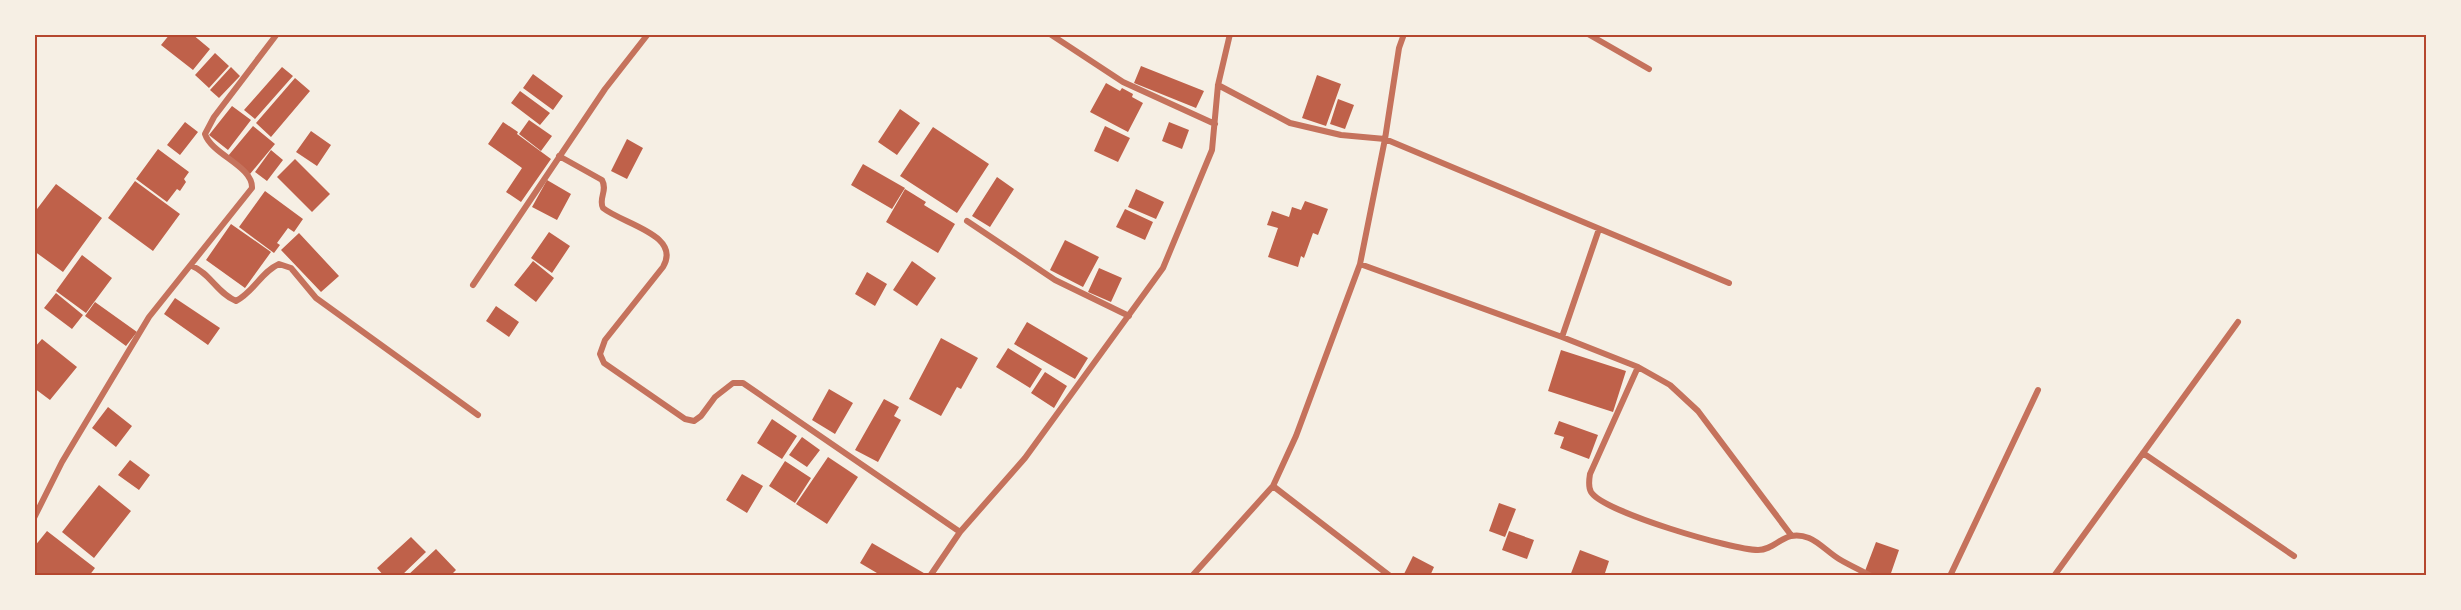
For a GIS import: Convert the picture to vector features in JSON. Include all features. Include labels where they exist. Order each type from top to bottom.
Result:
[{"type":"street","points":[[34,518],[62,462],[149,317],[252,188],[250,177],[216,150],[207,141],[205,134],[214,117],[277,34]]},
{"type":"street","points":[[473,285],[605,88],[648,34]]},
{"type":"street","points":[[1050,34],[1123,82],[1215,124]]},
{"type":"street","points":[[930,576],[960,532],[1025,458],[1164,268],[1212,150],[1218,85],[1230,34]]},
{"type":"street","points":[[1192,576],[1273,486],[1296,436],[1360,264],[1385,140],[1399,48],[1404,34]]},
{"type":"street","points":[[1588,34],[1649,69]]},
{"type":"street","points":[[1218,85],[1290,123],[1341,135],[1385,140],[1729,283]]},
{"type":"street","points":[[559,156],[602,180],[605,188],[601,201],[603,208],[660,240],[667,250],[668,259],[663,267],[605,340],[600,354],[604,363],[685,419],[694,421],[701,416],[715,397],[733,383],[743,384],[960,532]]},
{"type":"street","points":[[967,221],[1055,280],[1129,316]]},
{"type":"street","points":[[1562,337],[1599,229]]},
{"type":"street","points":[[192,266],[203,270],[225,297],[237,302],[247,296],[270,268],[279,264],[291,268],[316,298],[478,415]]},
{"type":"street","points":[[1360,264],[1562,337],[1638,367],[1670,385],[1698,411],[1791,535]]},
{"type":"street","points":[[2054,576],[2238,322]]},
{"type":"street","points":[[1638,367],[1590,474],[1591,492],[1612,508],[1689,534],[1749,550],[1761,550],[1791,535],[1808,538],[1839,559],[1871,576]]},
{"type":"street","points":[[1950,576],[2038,390]]},
{"type":"street","points":[[2143,453],[2294,556]]},
{"type":"street","points":[[1273,486],[1390,576]]},
{"type":"building","points":[[170,34],[192,34],[210,49],[193,70],[161,45]]},
{"type":"building","points":[[215,53],[229,66],[209,88],[195,75]]},
{"type":"building","points":[[1141,66],[1204,91],[1196,108],[1134,83]]},
{"type":"building","points":[[231,67],[240,76],[219,98],[210,90]]},
{"type":"building","points":[[282,67],[293,76],[255,119],[244,110]]},
{"type":"building","points":[[533,74],[563,96],[553,110],[523,88]]},
{"type":"building","points":[[1317,75],[1341,84],[1326,126],[1302,118]]},
{"type":"building","points":[[295,78],[310,91],[271,137],[256,123]]},
{"type":"building","points":[[1106,83],[1120,91],[1122,88],[1143,103],[1128,132],[1090,112]]},
{"type":"building","points":[[520,91],[550,113],[540,125],[511,103]]},
{"type":"building","points":[[1338,99],[1354,105],[1345,129],[1330,124]]},
{"type":"building","points":[[232,106],[251,120],[228,150],[209,135]]},
{"type":"building","points":[[900,109],[920,123],[897,155],[878,142]]},
{"type":"building","points":[[529,120],[552,136],[541,151],[519,134]]},
{"type":"building","points":[[185,122],[198,132],[180,155],[167,145]]},
{"type":"building","points":[[503,122],[551,159],[521,202],[506,192],[522,168],[488,144]]},
{"type":"building","points":[[1169,122],[1189,130],[1182,149],[1162,141]]},
{"type":"building","points":[[253,126],[275,144],[250,174],[228,156]]},
{"type":"building","points":[[1105,126],[1130,138],[1118,162],[1094,151]]},
{"type":"building","points":[[933,127],[989,164],[957,213],[900,176]]},
{"type":"building","points":[[311,131],[331,145],[317,166],[296,152]]},
{"type":"building","points":[[627,139],[643,148],[627,179],[611,171]]},
{"type":"building","points":[[158,149],[189,172],[180,191],[177,189],[167,202],[136,179]]},
{"type":"building","points":[[271,150],[283,160],[267,181],[255,172]]},
{"type":"building","points":[[295,159],[330,194],[312,212],[277,177]]},
{"type":"building","points":[[863,164],[905,188],[892,209],[851,185]]},
{"type":"building","points":[[997,177],[1014,189],[990,227],[972,216]]},
{"type":"building","points":[[547,180],[571,194],[557,220],[532,207]]},
{"type":"building","points":[[135,181],[180,214],[153,251],[108,218]]},
{"type":"building","points":[[56,184],[102,218],[63,272],[34,251],[34,213]]},
{"type":"building","points":[[905,189],[926,202],[924,205],[955,224],[938,253],[886,222]]},
{"type":"building","points":[[1136,189],[1164,202],[1156,219],[1128,207]]},
{"type":"building","points":[[265,191],[303,219],[294,232],[288,228],[277,243],[280,245],[274,253],[239,227]]},
{"type":"building","points":[[1305,201],[1328,209],[1318,235],[1313,233],[1304,258],[1301,256],[1298,267],[1268,257],[1278,228],[1267,225],[1272,211],[1289,217],[1292,207],[1301,210]]},
{"type":"building","points":[[1125,209],[1153,222],[1145,240],[1116,227]]},
{"type":"building","points":[[231,224],[271,252],[245,288],[206,260]]},
{"type":"building","points":[[549,232],[570,246],[552,273],[531,258]]},
{"type":"building","points":[[299,233],[339,276],[321,292],[281,250]]},
{"type":"building","points":[[1065,240],[1099,257],[1083,287],[1050,270]]},
{"type":"building","points":[[82,255],[112,278],[86,313],[56,291]]},
{"type":"building","points":[[533,261],[554,278],[536,302],[514,285]]},
{"type":"building","points":[[912,261],[936,278],[917,306],[893,290]]},
{"type":"building","points":[[1099,268],[1122,278],[1111,302],[1088,292]]},
{"type":"building","points":[[867,272],[887,284],[875,306],[855,294]]},
{"type":"building","points":[[56,293],[83,315],[72,329],[44,308]]},
{"type":"building","points":[[175,298],[220,328],[208,345],[164,314]]},
{"type":"building","points":[[95,302],[137,332],[126,346],[85,316]]},
{"type":"building","points":[[496,306],[519,322],[509,337],[486,321]]},
{"type":"building","points":[[1027,322],[1088,358],[1075,379],[1014,344]]},
{"type":"building","points":[[941,338],[978,358],[961,389],[957,387],[941,416],[909,399]]},
{"type":"building","points":[[42,339],[77,367],[50,400],[34,388],[34,348]]},
{"type":"building","points":[[1008,348],[1042,369],[1030,388],[996,367]]},
{"type":"building","points":[[1561,350],[1626,371],[1613,412],[1548,391]]},
{"type":"building","points":[[1045,372],[1067,386],[1054,408],[1031,393]]},
{"type":"building","points":[[829,389],[853,403],[835,434],[812,420]]},
{"type":"building","points":[[884,399],[899,407],[894,416],[901,420],[878,462],[855,450]]},
{"type":"building","points":[[108,407],[132,426],[116,447],[92,428]]},
{"type":"building","points":[[772,419],[797,436],[782,459],[757,443]]},
{"type":"building","points":[[1559,421],[1598,435],[1589,459],[1560,448],[1564,437],[1554,434]]},
{"type":"building","points":[[802,437],[820,450],[807,467],[789,455]]},
{"type":"building","points":[[828,457],[858,477],[827,524],[796,504]]},
{"type":"building","points":[[130,460],[150,475],[139,490],[118,475]]},
{"type":"building","points":[[785,461],[811,478],[795,503],[769,486]]},
{"type":"building","points":[[742,474],[763,486],[747,513],[726,500]]},
{"type":"building","points":[[99,485],[131,511],[94,558],[62,532]]},
{"type":"building","points":[[1499,503],[1516,509],[1505,537],[1489,531]]},
{"type":"building","points":[[47,531],[95,568],[89,576],[34,576],[34,547]]},
{"type":"building","points":[[1509,531],[1534,540],[1527,559],[1502,550]]},
{"type":"building","points":[[411,537],[426,552],[401,576],[384,576],[377,568]]},
{"type":"building","points":[[1876,542],[1899,550],[1890,576],[1878,576],[1865,571]]},
{"type":"building","points":[[872,543],[929,576],[882,576],[860,563]]},
{"type":"building","points":[[436,549],[456,570],[450,576],[407,576]]},
{"type":"building","points":[[1580,550],[1609,561],[1604,576],[1570,576]]},
{"type":"building","points":[[1413,556],[1434,567],[1430,576],[1403,576]]}]
